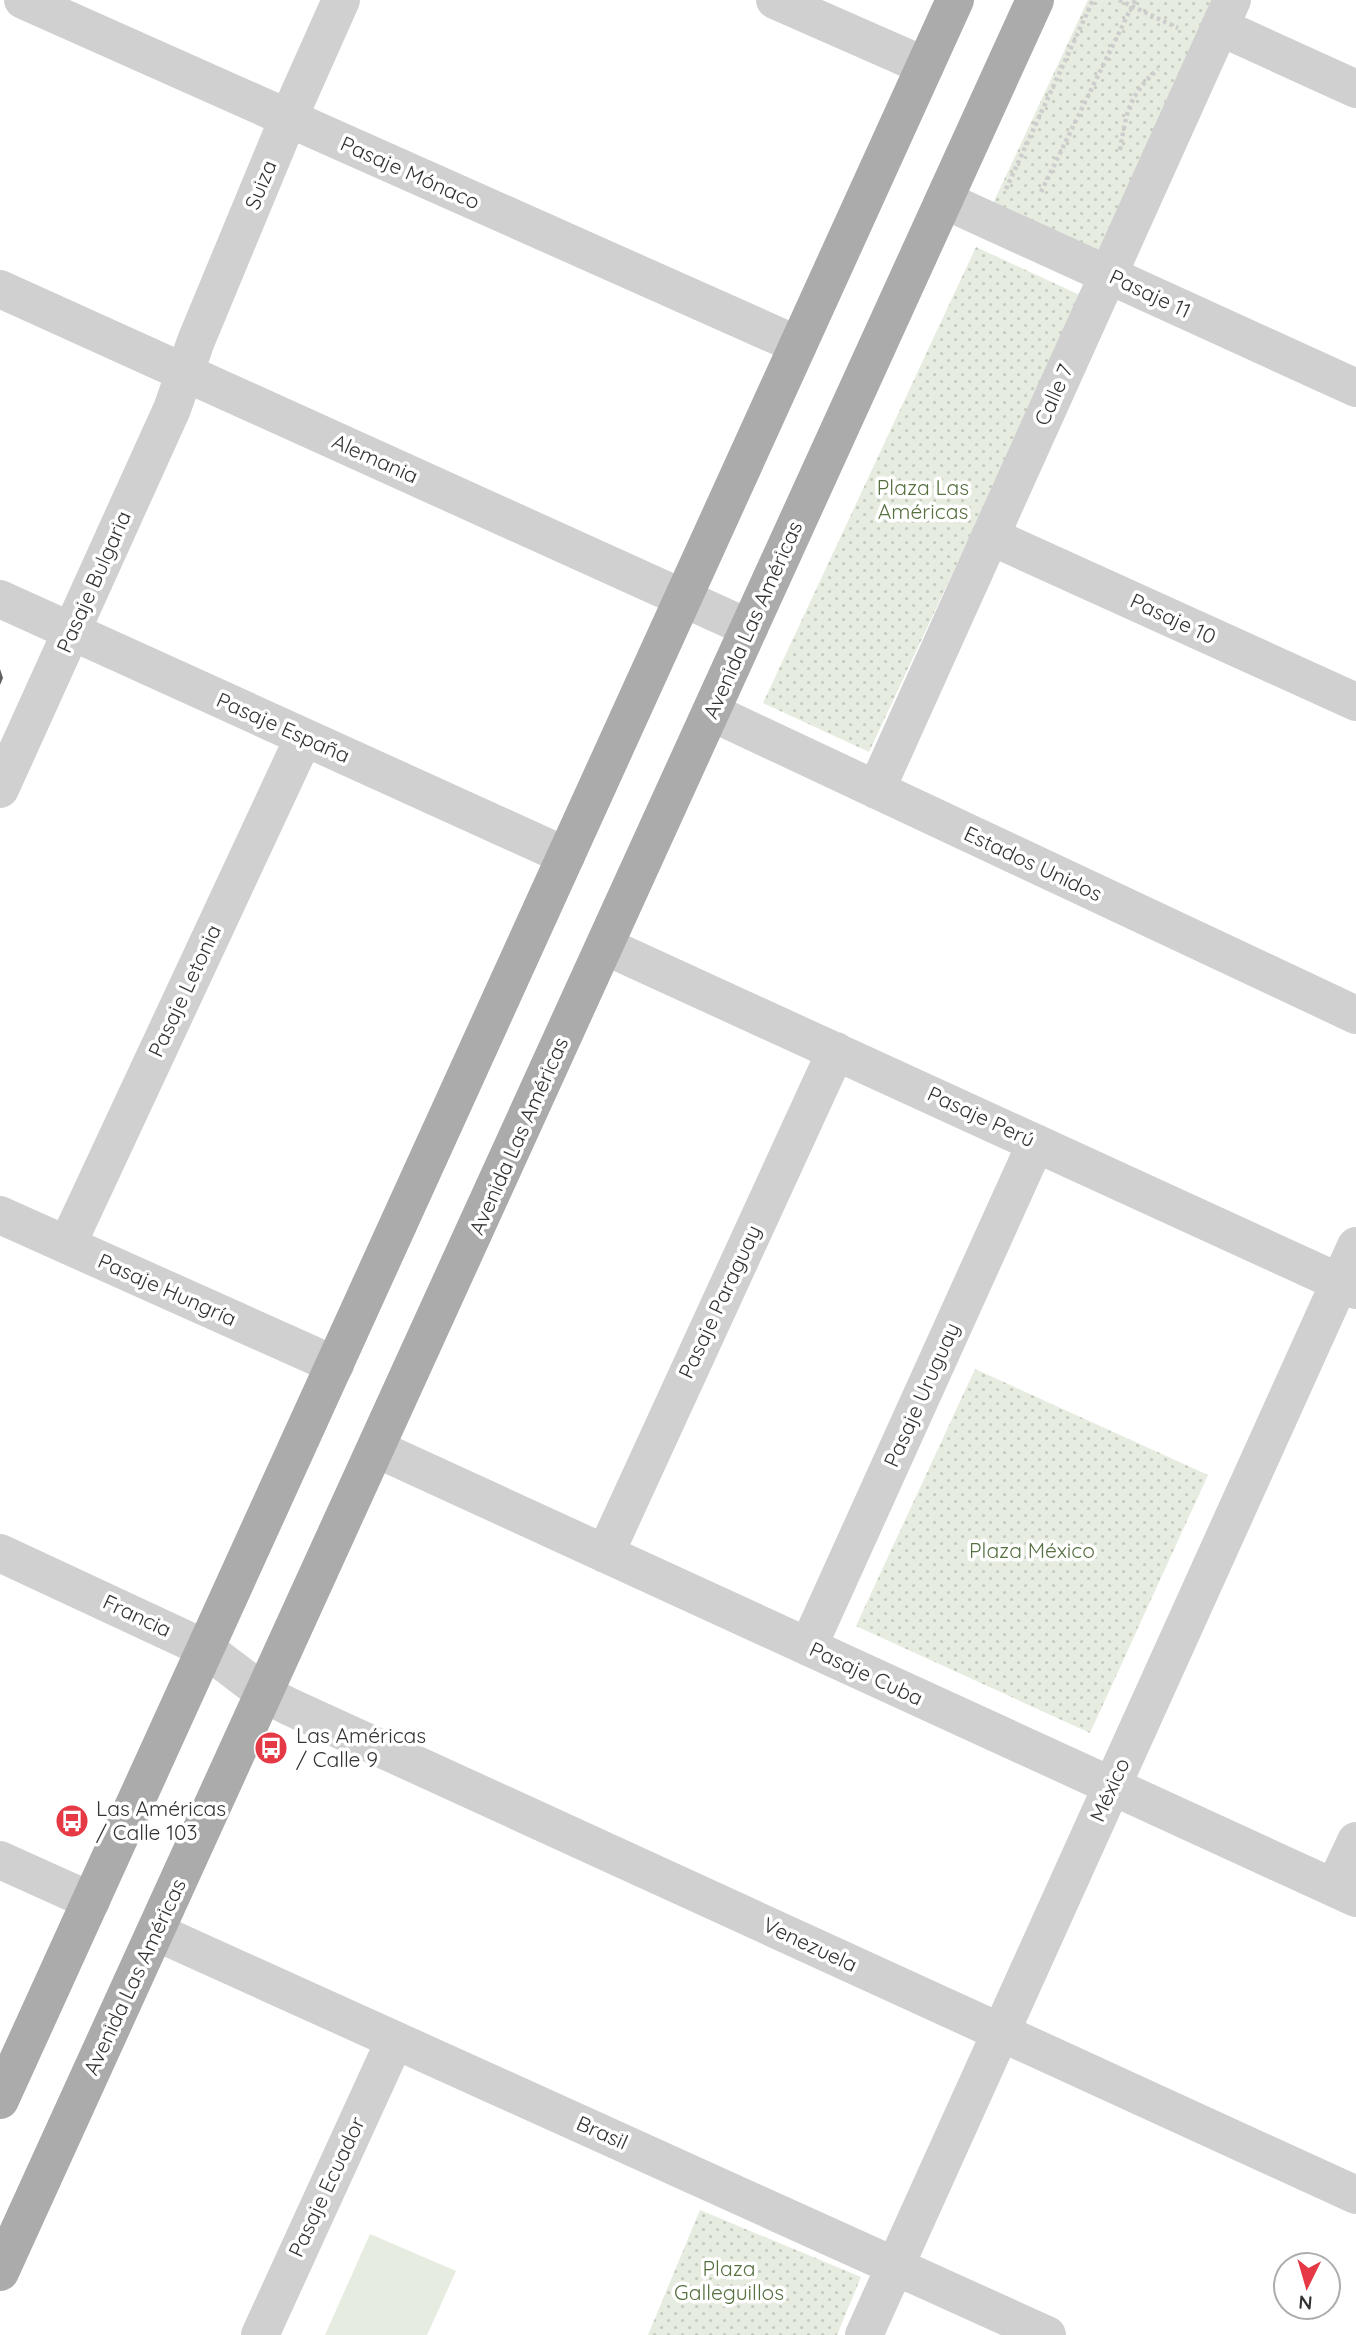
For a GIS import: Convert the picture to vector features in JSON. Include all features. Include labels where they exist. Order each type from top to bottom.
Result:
[{"type":"main road","points":[[0,2100],[955,0]]},
{"type":"main road","name":"Avenida Las Américas","points":[[0,2272],[1035,0]]},
{"type":"street","name":"Pasaje Mónaco","points":[[23,0],[798,345]]},
{"type":"street","name":"Suiza","points":[[185,373],[288,119],[341,0]]},
{"type":"street","points":[[775,0],[925,66]]},
{"type":"street","points":[[1214,20],[1356,89]]},
{"type":"street","name":"Calle 7","points":[[876,790],[1108,275],[1214,20]]},
{"type":"street","name":"Pasaje 11","points":[[944,200],[1356,388]]},
{"type":"street","name":"Alemania","points":[[0,289],[749,628]]},
{"type":"street","name":"Pasaje Bulgaria","points":[[0,789],[172,409],[185,373]]},
{"type":"street","name":"Pasaje 10","points":[[990,536],[1356,702]]},
{"type":"street","name":"Pasaje España","points":[[0,599],[566,856]]},
{"type":"street","name":"Estados Unidos","points":[[711,712],[1356,1015]]},
{"type":"street","name":"Pasaje Letonia","points":[[67,1245],[303,737]]},
{"type":"street","name":"Pasaje Perú","points":[[605,946],[1348,1286]]},
{"type":"street","name":"Pasaje Paraguay","points":[[605,1554],[836,1051]]},
{"type":"street","name":"Pasaje Uruguay","points":[[808,1647],[1035,1143]]},
{"type":"street","name":"Pasaje Hungría","points":[[0,1215],[335,1364]]},
{"type":"street","name":"México","points":[[864,2335],[1112,1786],[1348,1286],[1356,1246]]},
{"type":"street","name":"Pasaje Cuba","points":[[377,1449],[1345,1893]]},
{"type":"street","name":"Francia","points":[[0,1553],[206,1649],[265,1694]]},
{"type":"street","name":"Venezuela","points":[[265,1694],[1356,2195]]},
{"type":"street","points":[[1345,1893],[1356,1841]]},
{"type":"street","points":[[0,1860],[91,1901]]},
{"type":"street","name":"Brasil","points":[[156,1932],[1047,2335]]},
{"type":"street","name":"Pasaje Ecuador","points":[[260,2335],[395,2040]]},
{"type":"path","points":[[1004,193],[1093,0]]},
{"type":"path","points":[[1119,0],[1132,6],[1214,20]]},
{"type":"path","points":[[1041,192],[1135,0]]},
{"type":"green space","points":[[1088,0],[1216,0],[1095,260],[989,212]]},
{"type":"green space","name":"Plaza Las Américas","points":[[976,247],[1082,296],[869,752],[763,703]]},
{"type":"green space","name":"Plaza México","points":[[975,1369],[1208,1475],[1090,1733],[856,1626]]},
{"type":"green space","name":"Plaza Galleguillos","points":[[700,2210],[861,2277],[837,2335],[648,2335]]},
{"type":"green space","points":[[370,2234],[456,2271],[427,2335],[325,2335]]},
{"type":"place","name":"Las Américas / Calle 9","points":[[271,1748]]},
{"type":"place","name":"Las Américas / Calle 103","points":[[72,1821]]}]
